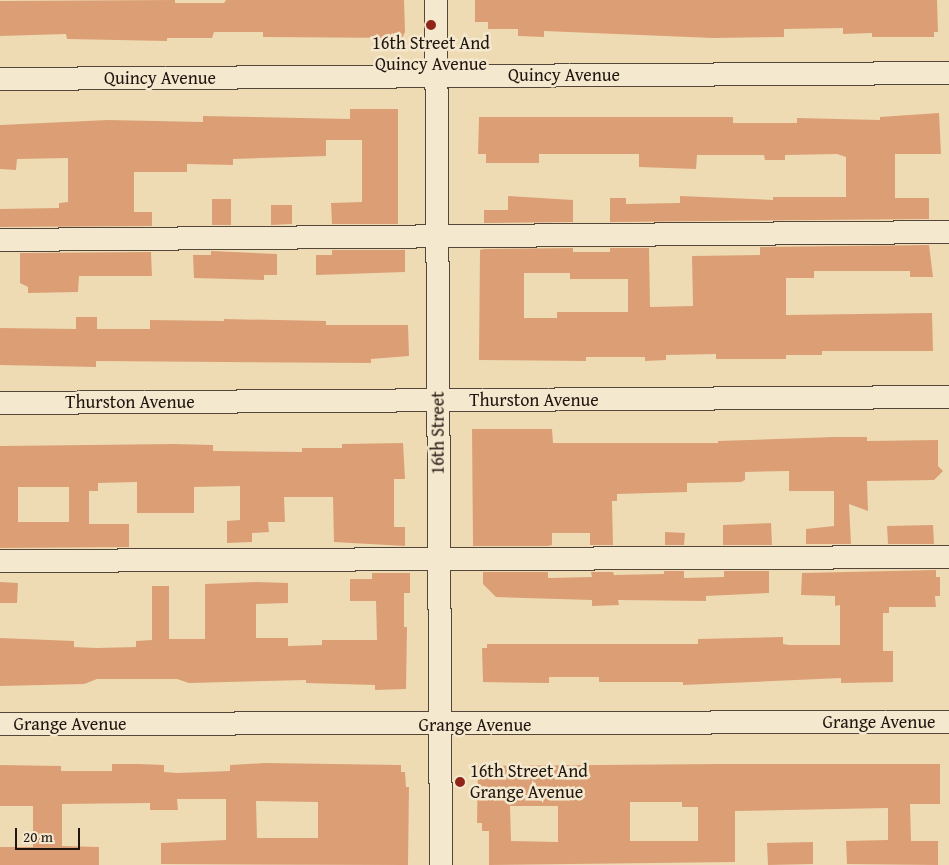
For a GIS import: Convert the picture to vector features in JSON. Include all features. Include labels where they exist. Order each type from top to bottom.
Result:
[{"type":"street","name":"16th Street","points":[[436,0],[441,865]]},
{"type":"street","name":"Quincy Avenue","points":[[0,79],[949,73]]},
{"type":"street","points":[[0,240],[949,232]]},
{"type":"street","name":"Thurston Avenue","points":[[0,403],[949,398]]},
{"type":"street","points":[[0,561],[439,557],[949,557]]},
{"type":"street","name":"Grange Avenue","points":[[0,724],[440,725],[949,722]]},
{"type":"building","points":[[175,0],[175,3],[224,3],[226,0],[404,0],[405,32],[402,38],[263,37],[263,32],[214,32],[212,38],[167,38],[167,41],[67,39],[66,34],[0,36],[0,1]]},
{"type":"building","points":[[475,0],[937,0],[938,32],[934,32],[934,37],[872,37],[872,33],[843,34],[843,28],[784,29],[784,37],[713,38],[544,31],[544,37],[518,36],[518,29],[488,29],[488,22],[475,22]]},
{"type":"building","points":[[350,109],[398,109],[398,224],[332,224],[331,203],[362,202],[362,140],[326,140],[326,156],[233,159],[233,165],[187,164],[187,172],[134,172],[134,212],[152,212],[152,226],[0,227],[0,209],[59,208],[59,203],[68,202],[68,158],[17,159],[16,170],[0,169],[0,125],[108,120],[203,122],[203,116],[350,119]]},
{"type":"building","points":[[939,113],[941,154],[895,154],[895,198],[929,198],[929,219],[610,222],[610,198],[626,198],[626,204],[680,203],[680,196],[773,200],[773,197],[846,197],[846,157],[837,154],[785,155],[785,160],[765,160],[764,155],[697,155],[696,169],[639,167],[639,154],[539,154],[539,163],[486,163],[486,154],[478,154],[479,117],[733,117],[733,123],[797,123],[797,118],[880,120],[880,117]]},
{"type":"building","points":[[508,196],[573,200],[573,222],[484,223],[484,210],[508,210]]},
{"type":"building","points":[[212,199],[231,199],[231,225],[212,225]]},
{"type":"building","points":[[271,205],[292,205],[292,224],[271,225]]},
{"type":"building","points":[[929,245],[933,277],[910,277],[910,271],[814,271],[814,278],[786,278],[786,315],[932,313],[933,351],[822,351],[822,355],[786,355],[786,359],[716,359],[716,354],[666,355],[666,360],[645,361],[645,357],[586,357],[586,361],[479,360],[480,250],[573,248],[573,252],[610,252],[610,248],[649,248],[650,307],[693,306],[692,256],[760,255],[760,247]],"holes":[[[524,273],[570,273],[570,279],[628,279],[628,312],[557,312],[557,318],[524,318]]]},
{"type":"building","points":[[332,250],[405,250],[405,272],[316,275],[316,255],[332,255]]},
{"type":"building","points":[[211,251],[277,254],[277,275],[264,275],[264,280],[194,278],[193,255],[211,255]]},
{"type":"building","points":[[151,252],[152,276],[79,276],[78,292],[28,293],[28,287],[20,283],[20,253]]},
{"type":"building","points":[[76,317],[97,317],[97,329],[150,329],[150,320],[224,321],[224,319],[326,321],[326,325],[408,325],[409,356],[371,359],[371,363],[96,361],[96,367],[0,365],[0,328],[76,329]]},
{"type":"building","points":[[472,429],[552,429],[553,443],[718,443],[718,441],[834,437],[867,437],[867,441],[938,440],[938,466],[943,471],[934,480],[867,481],[868,511],[849,504],[851,544],[806,544],[806,529],[834,526],[834,491],[789,491],[789,471],[745,472],[745,480],[741,482],[687,483],[687,492],[617,494],[617,501],[612,501],[613,545],[590,545],[590,533],[552,533],[552,545],[548,546],[473,546]]},
{"type":"building","points":[[403,443],[405,479],[394,479],[394,527],[405,527],[405,546],[334,542],[333,497],[284,497],[285,522],[268,522],[269,532],[252,533],[252,542],[227,543],[227,521],[240,520],[240,486],[194,487],[194,513],[137,513],[137,482],[98,483],[98,491],[89,491],[89,524],[129,524],[129,547],[0,548],[0,446],[174,444],[213,445],[213,451],[302,452],[302,448],[342,448],[342,444]],"holes":[[[18,487],[69,487],[69,522],[18,522]]]},
{"type":"building","points":[[771,523],[772,545],[723,545],[723,525]]},
{"type":"building","points":[[933,525],[934,544],[888,544],[887,526]]},
{"type":"building","points":[[665,532],[685,533],[684,545],[665,545]]},
{"type":"building","points":[[936,570],[936,577],[940,577],[940,596],[935,596],[936,607],[889,607],[889,613],[883,613],[883,651],[893,651],[893,682],[841,683],[841,678],[683,685],[683,682],[599,682],[599,677],[549,677],[549,683],[483,682],[482,648],[487,648],[487,644],[698,644],[698,639],[783,637],[783,644],[789,645],[840,645],[840,605],[835,606],[835,596],[801,595],[802,573]]},
{"type":"building","points":[[664,571],[684,571],[684,578],[724,577],[724,571],[769,571],[769,593],[706,596],[706,601],[618,600],[619,605],[592,606],[592,600],[496,597],[483,584],[483,572],[548,572],[548,578],[592,577],[591,572],[613,572],[614,575],[664,574]]},
{"type":"building","points":[[372,573],[410,573],[410,593],[404,593],[404,627],[407,627],[406,689],[375,690],[375,685],[306,683],[306,680],[189,683],[177,679],[97,679],[84,684],[0,686],[0,638],[74,641],[74,647],[97,648],[136,647],[136,641],[152,640],[152,586],[169,586],[169,639],[205,639],[205,584],[257,582],[288,583],[288,603],[256,604],[256,638],[288,638],[288,646],[322,645],[322,640],[377,640],[376,601],[350,601],[350,579],[372,579]]},
{"type":"building","points":[[0,582],[18,583],[17,603],[0,603]]},
{"type":"building","points":[[265,763],[401,765],[401,772],[405,772],[406,787],[409,787],[408,865],[161,864],[161,843],[226,840],[226,799],[177,799],[178,810],[150,810],[150,803],[62,804],[62,846],[99,847],[99,865],[0,865],[0,847],[33,847],[33,806],[0,806],[0,765],[61,766],[61,771],[112,771],[112,764],[164,765],[164,772],[177,773],[230,771],[230,765]],"holes":[[[256,801],[318,802],[318,838],[257,838]]]},
{"type":"building","points":[[940,764],[940,804],[910,804],[911,841],[938,841],[938,865],[847,864],[846,841],[888,840],[888,808],[735,811],[735,862],[489,865],[489,831],[482,831],[482,823],[477,823],[478,766]],"holes":[[[630,802],[682,802],[682,807],[698,807],[698,841],[630,841]],[[510,806],[558,806],[558,842],[511,841]]]},
{"type":"building","points":[[813,842],[813,864],[768,865],[767,843]]},
{"type":"place","name":"16th Street And Quincy Avenue","points":[[431,25]]},
{"type":"place","name":"16th Street And Grange Avenue","points":[[460,782]]}]
